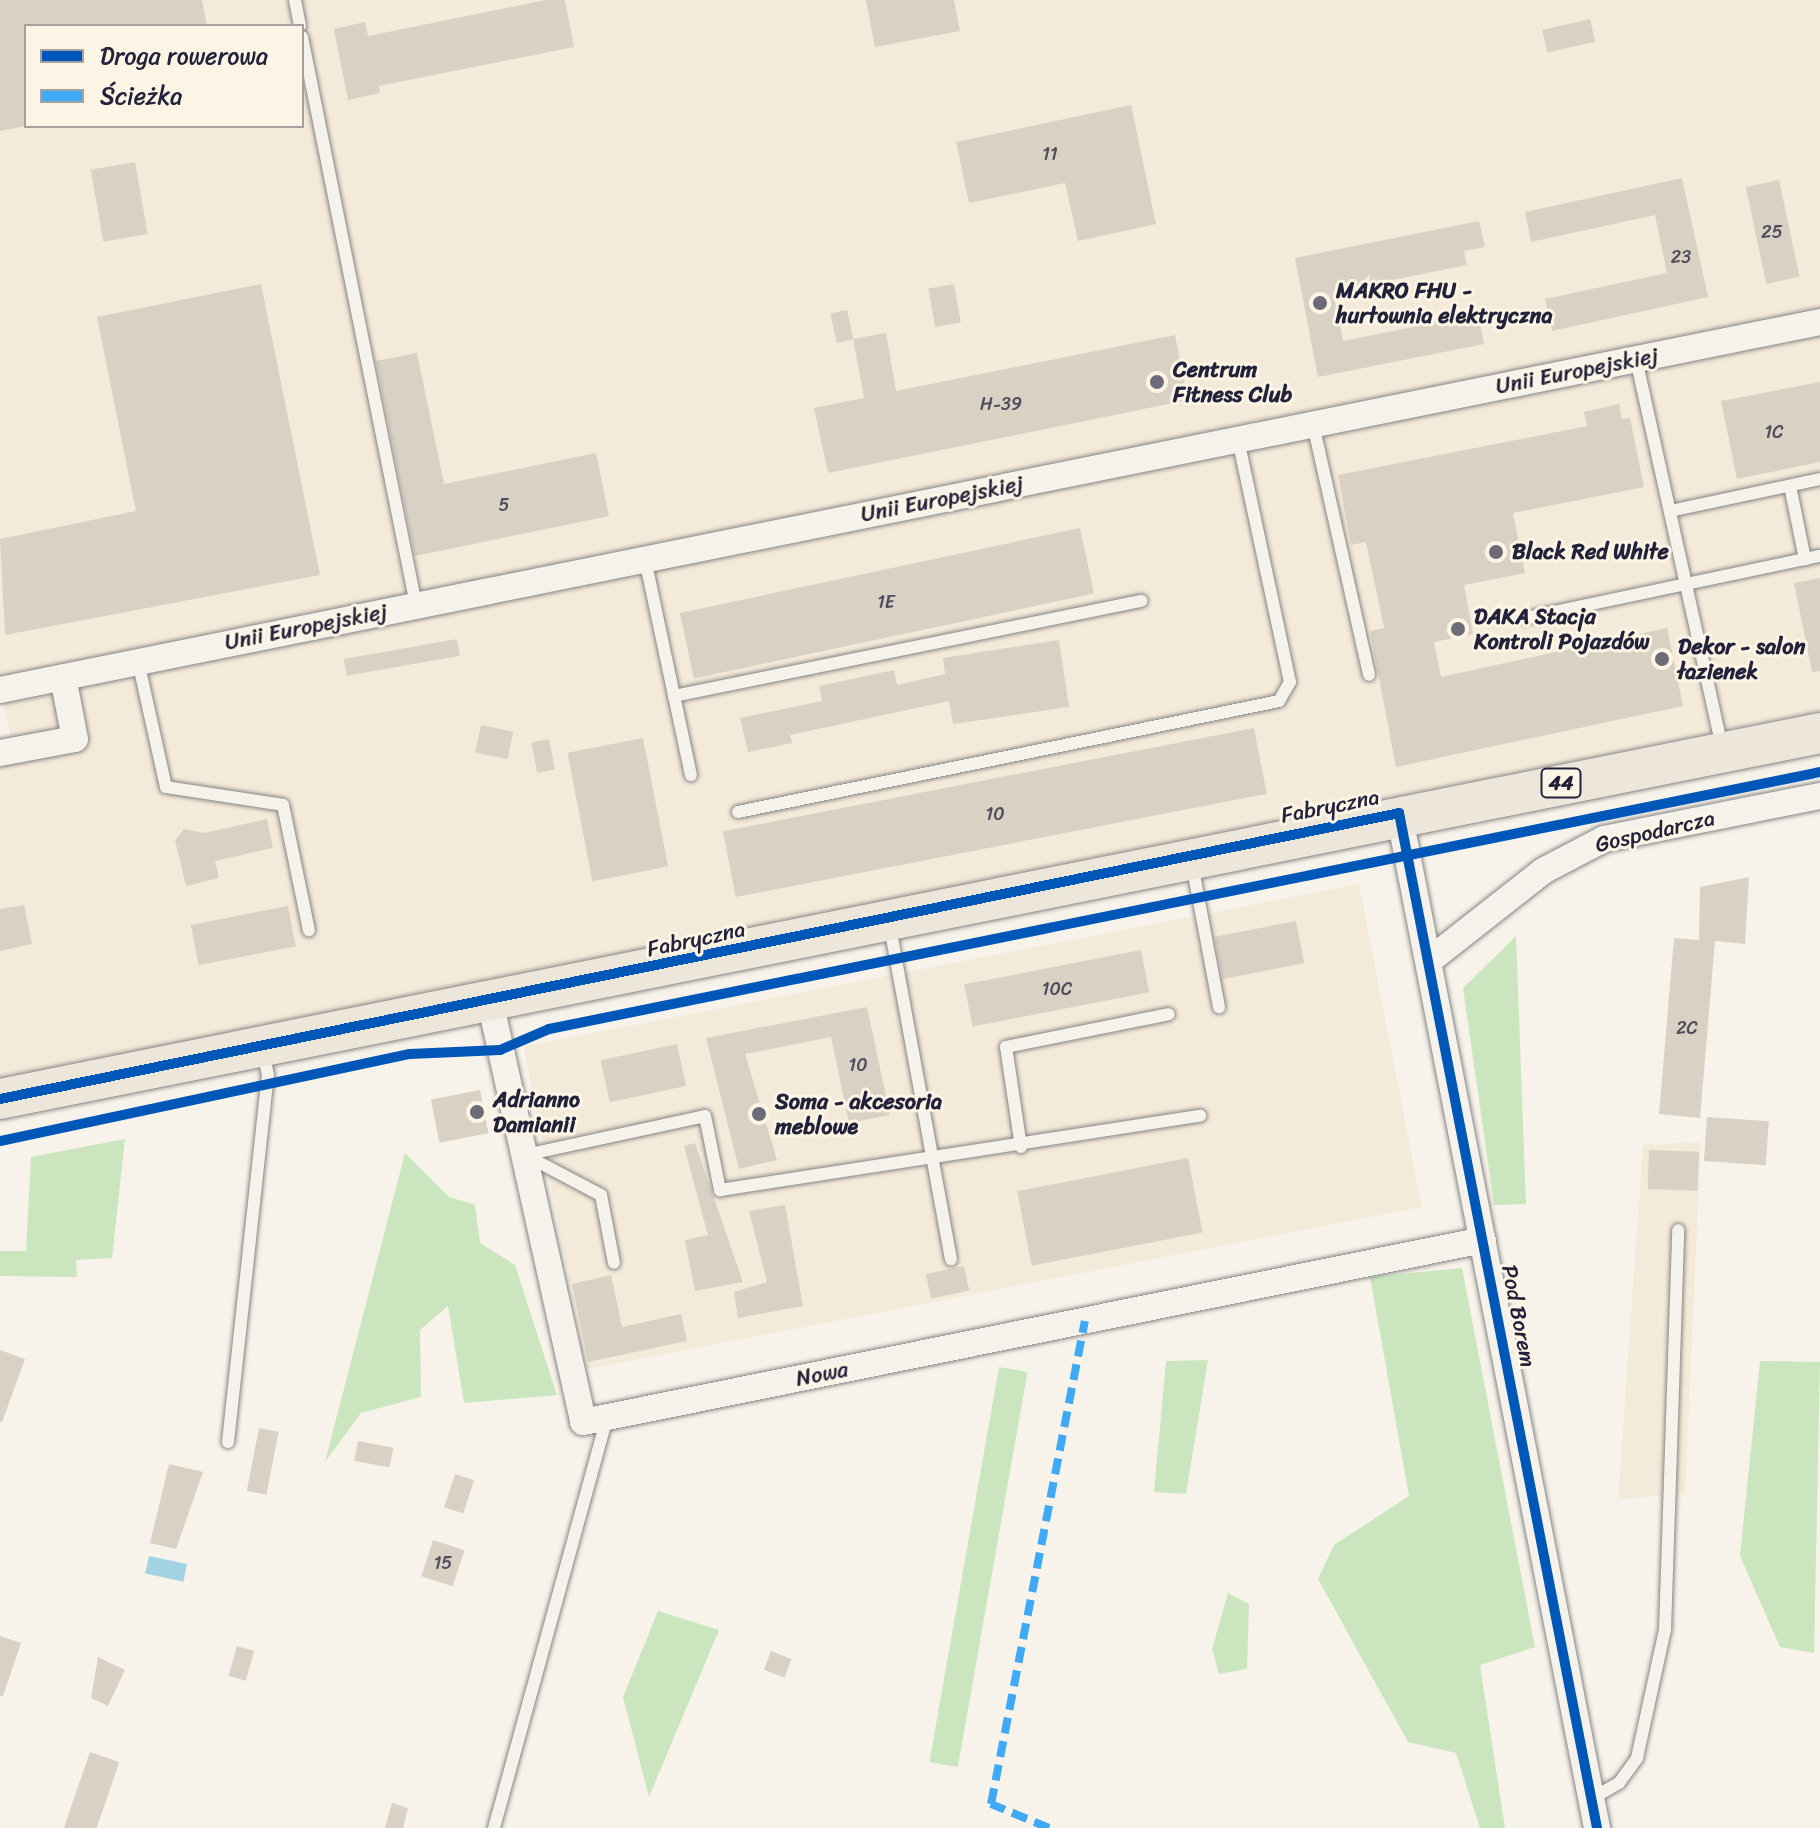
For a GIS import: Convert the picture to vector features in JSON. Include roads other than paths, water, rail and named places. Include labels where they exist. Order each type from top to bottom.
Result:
[{"type":"main road","name":"Fabryczna","points":[[0,1099],[490,1001],[1190,854],[1820,733]]},
{"type":"street","name":"Unii Europejskiej","points":[[0,690],[1820,322]]},
{"type":"street","points":[[0,753],[75,739],[63,677]]},
{"type":"street","name":"Gospodarcza","points":[[1430,960],[1543,871],[1592,845],[1820,796]]},
{"type":"street","name":"Pod Borem","points":[[1399,813],[1597,1828]]},
{"type":"street","points":[[490,1001],[583,1422],[607,1417]]},
{"type":"street","name":"Nowa","points":[[607,1417],[1483,1240]]},
{"type":"lane","points":[[295,0],[300,24]]},
{"type":"lane","points":[[304,47],[416,605]]},
{"type":"lane","points":[[1636,359],[1723,753]]},
{"type":"lane","points":[[1313,424],[1369,675]]},
{"type":"lane","points":[[738,812],[1279,701],[1290,682],[1238,439]]},
{"type":"lane","points":[[1670,511],[1820,479]]},
{"type":"lane","points":[[1790,486],[1805,559]]},
{"type":"lane","points":[[1525,618],[1820,556]]},
{"type":"lane","points":[[645,559],[691,775]]},
{"type":"lane","points":[[674,696],[1141,601]]},
{"type":"lane","points":[[138,661],[166,787],[283,805],[309,930]]},
{"type":"lane","points":[[1190,854],[1219,1007]]},
{"type":"lane","points":[[888,919],[936,1161],[951,1259]]},
{"type":"lane","points":[[1021,1147],[1006,1047],[1169,1014]]},
{"type":"lane","points":[[228,1442],[268,1075],[262,1047]]},
{"type":"lane","points":[[525,1155],[705,1116],[720,1190],[936,1161],[1200,1116]]},
{"type":"lane","points":[[525,1155],[601,1195],[614,1263]]},
{"type":"lane","points":[[1591,1799],[1619,1783],[1637,1758],[1665,1630],[1678,1230]]},
{"type":"lane","points":[[494,1828],[607,1417]]},
{"type":"water","points":[[149,1556],[187,1564],[183,1582],[145,1574]]},
{"type":"place","name":"MAKRO FHU - hurtownia elektryczna","points":[[1320,303]]},
{"type":"place","name":"Centrum Fitness Club","points":[[1157,382]]},
{"type":"place","name":"Black Red White","points":[[1496,552]]},
{"type":"place","name":"DAKA Stacja Kontroli Pojazdów","points":[[1458,629]]},
{"type":"place","name":"Dekor - salon łazienek","points":[[1662,659]]},
{"type":"place","name":"Adrianno Damianii","points":[[477,1112]]},
{"type":"place","name":"Soma - akcesoria meblowe","points":[[759,1114]]}]
